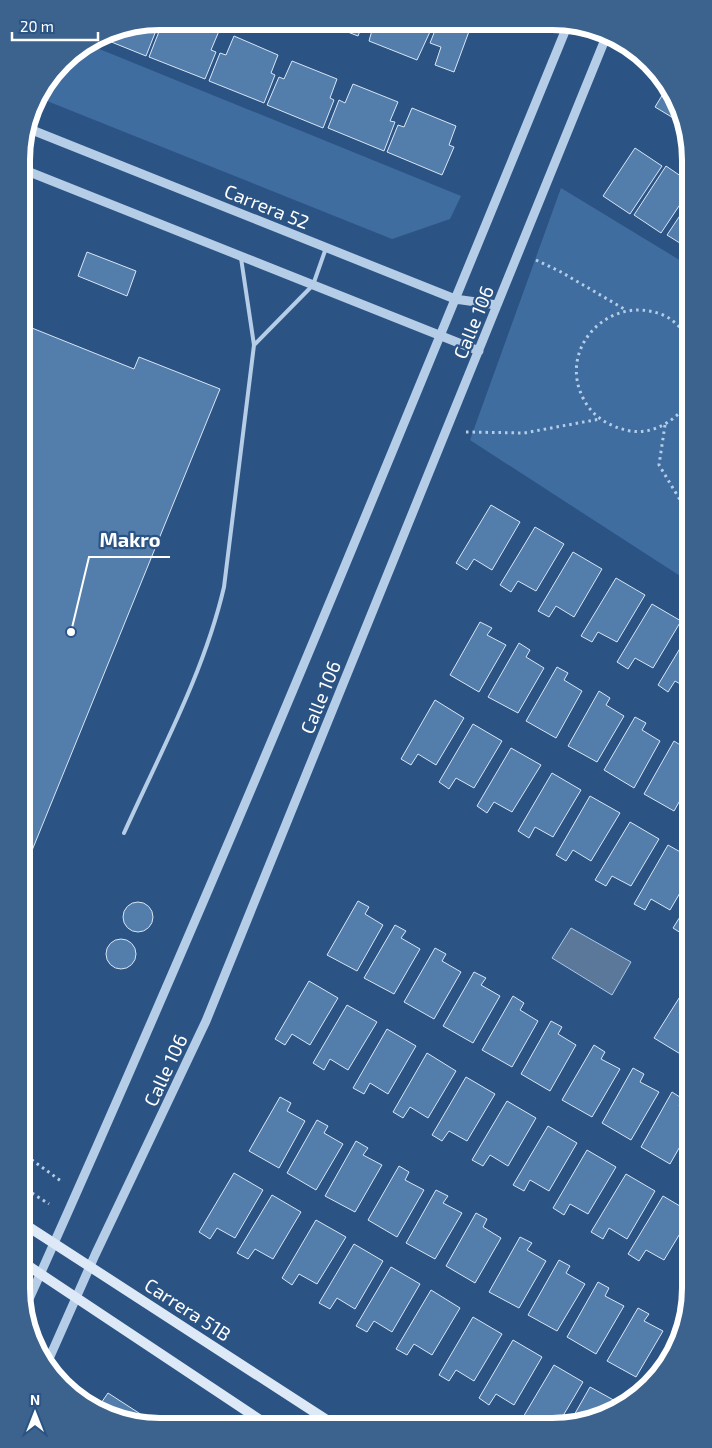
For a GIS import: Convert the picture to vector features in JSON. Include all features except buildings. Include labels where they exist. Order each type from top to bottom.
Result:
[{"type":"main road","name":"Carrera 51B","points":[[30,1228],[324,1418]]},
{"type":"main road","points":[[30,1267],[257,1418]]},
{"type":"street","name":"Calle 106","points":[[30,1295],[132,1070],[441,336],[565,31]]},
{"type":"street","name":"Calle 106","points":[[50,1357],[206,1021],[604,41]]},
{"type":"street","name":"Carrera 52","points":[[33,131],[456,298],[497,305]]},
{"type":"street","points":[[30,172],[478,351]]},
{"type":"lane","points":[[254,345],[313,285],[327,247]]},
{"type":"lane","points":[[124,833],[204,654],[216,622],[224,587],[254,345],[240,256]]},
{"type":"path","points":[[518,252],[561,272],[627,310]]},
{"type":"path","points":[[682,330],[665,316],[646,310],[627,310],[610,316],[596,326],[584,339],[578,356],[576,373],[579,391],[588,406],[600,419],[615,427],[632,431],[650,430],[666,425],[682,412]]},
{"type":"path","points":[[446,431],[524,433],[600,419]]},
{"type":"path","points":[[666,425],[660,464],[682,502]]},
{"type":"path","points":[[30,1164],[32,1160],[61,1181],[57,1189]]},
{"type":"path","points":[[30,1192],[49,1204]]},
{"type":"path","points":[[46,1211],[53,1196]]},
{"type":"shaded area","points":[[95,47],[461,196],[450,219],[392,239],[45,100],[68,68]]},
{"type":"shaded area","points":[[561,188],[682,262],[682,577],[470,440]]},
{"type":"shaded area","points":[[571,928],[631,962],[612,995],[552,958]]},
{"type":"place","name":"Makro","points":[[71,632]]}]
